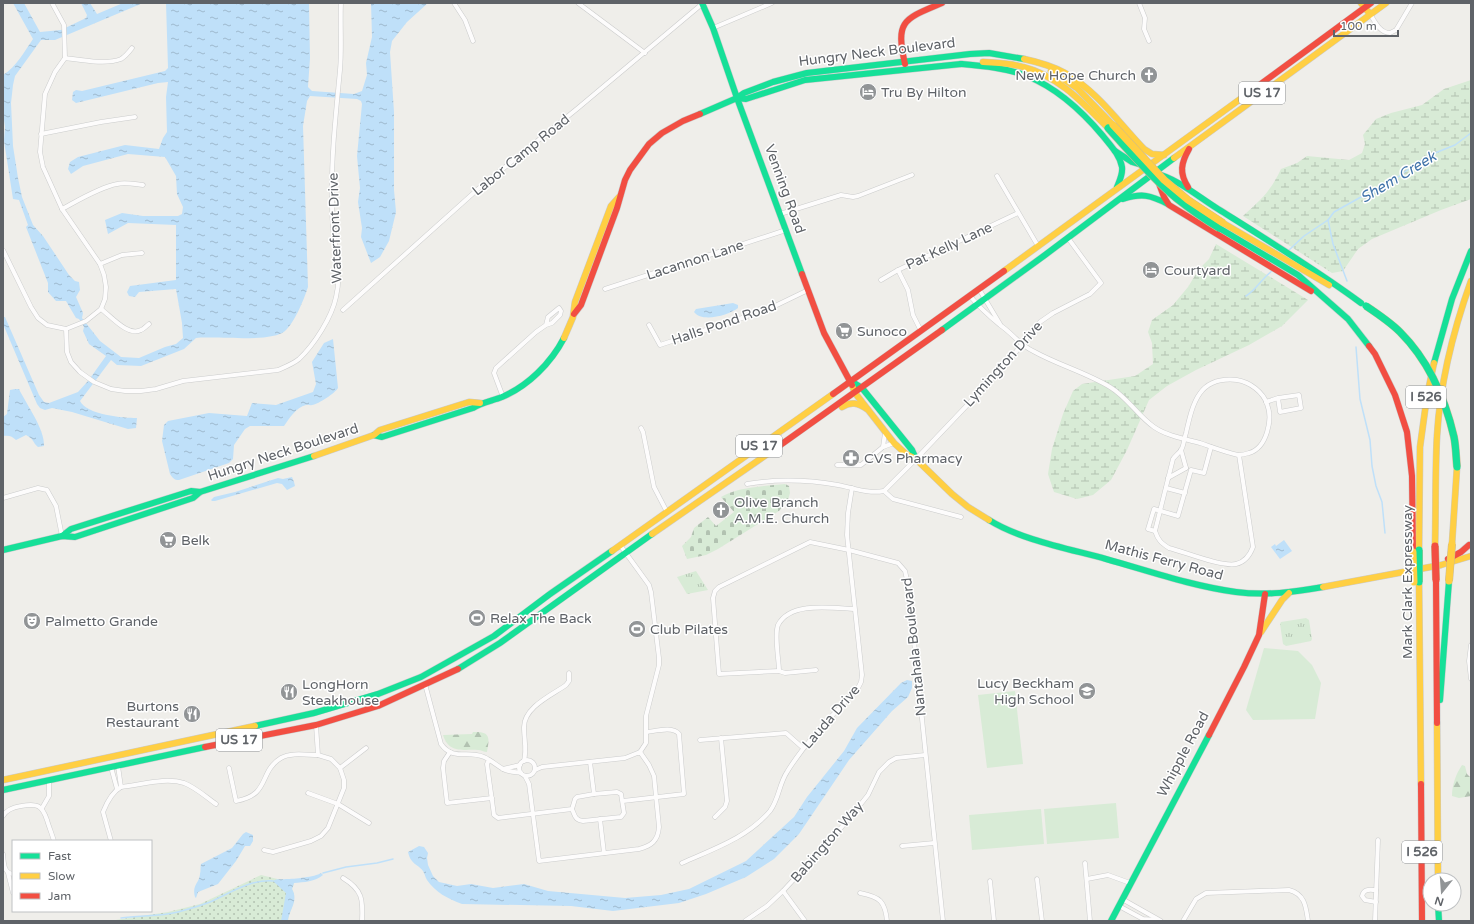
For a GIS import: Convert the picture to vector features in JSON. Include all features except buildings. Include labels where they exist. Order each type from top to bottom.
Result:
[{"type":"main road","points":[[906,70],[900,43],[902,26],[908,19],[942,3]]},
{"type":"main road","name":"US 17","points":[[3,780],[306,715],[378,694],[422,677],[494,636],[550,594],[970,296],[1164,155],[1363,5],[1372,3]]},
{"type":"main road","name":"US 17","points":[[3,790],[316,725],[378,706],[466,665],[500,643],[862,388],[1068,238],[1223,121],[1386,3]]},
{"type":"main road","name":"Venning Road","points":[[702,4],[713,28],[737,98],[808,290],[828,340],[851,381]]},
{"type":"main road","points":[[1363,5],[1370,14]]},
{"type":"main road","name":"Hungry Neck Boulevard","points":[[3,550],[62,536],[71,529],[191,491],[200,492],[318,455],[374,435],[382,436],[473,408],[480,403],[503,396],[531,379],[544,367],[554,354],[565,335],[574,314],[575,302],[611,206],[620,195],[630,170],[649,144],[662,133],[683,121],[737,98],[744,93],[797,74],[904,61],[989,53],[1024,59]]},
{"type":"main road","points":[[1024,59],[1047,65],[1064,72],[1078,81],[1102,102],[1144,150],[1152,154],[1164,155]]},
{"type":"main road","points":[[1024,59],[1054,72],[1071,83],[1093,103],[1110,126]]},
{"type":"main road","points":[[961,64],[979,62],[1011,64],[1046,74],[1058,81],[1110,126],[1164,180],[1188,200],[1221,226],[1298,275],[1348,319],[1375,354],[1389,380],[1401,409],[1407,432],[1412,476],[1416,551]]},
{"type":"main road","points":[[961,64],[991,67],[1016,72],[1050,88],[1081,111],[1115,151],[1123,169],[1122,178],[1114,191]]},
{"type":"main road","name":"Hungry Neck Boulevard","points":[[737,98],[746,99],[806,80],[961,64]]},
{"type":"main road","points":[[1140,145],[1147,167]]},
{"type":"main road","points":[[1191,146],[1182,161],[1180,171],[1191,190]]},
{"type":"main road","points":[[1115,151],[1132,162],[1147,167],[1154,173],[1169,205]]},
{"type":"main road","points":[[1154,173],[1168,176],[1191,190],[1209,204],[1229,215],[1335,283],[1384,318],[1400,332],[1418,354],[1435,382],[1447,411],[1454,438],[1457,467],[1436,756]]},
{"type":"main road","points":[[1117,201],[1132,196],[1145,194],[1157,198],[1330,303]]},
{"type":"main road","points":[[1221,226],[1364,304]]},
{"type":"main road","name":"Mark Clark Expressway","points":[[1422,921],[1420,645],[1416,582],[1420,448],[1429,383],[1436,349],[1446,314],[1471,251]]},
{"type":"main road","name":"Mark Clark Expressway","points":[[1438,872],[1435,546],[1436,456],[1443,386],[1455,332],[1471,281]]},
{"type":"main road","name":"Mathis Ferry Road","points":[[851,381],[862,388],[912,450],[916,459]]},
{"type":"main road","name":"Mathis Ferry Road","points":[[851,381],[855,393],[894,443],[906,454],[916,459],[952,494],[968,507],[1012,532],[1204,586],[1236,592],[1265,594],[1289,593],[1341,584],[1447,564],[1471,556]]},
{"type":"main road","points":[[826,413],[832,413],[850,402],[862,405],[867,409]]},
{"type":"main road","points":[[1470,544],[1468,550],[1471,556]]},
{"type":"main road","name":"Mathis Ferry Road","points":[[1430,566],[1455,556],[1470,544]]},
{"type":"main road","points":[[1259,635],[1282,600],[1289,593]]},
{"type":"main road","name":"Whipple Road","points":[[1111,921],[1244,667],[1259,635],[1265,594]]},
{"type":"street","points":[[3,250],[23,292],[38,318],[47,325],[66,329],[90,318],[101,309],[105,299],[106,287],[100,264],[62,209],[43,167],[40,152],[45,94],[55,72],[65,58],[64,25],[52,3]]},
{"type":"street","name":"Waterfront Drive","points":[[66,329],[67,352],[69,358],[80,372],[94,382],[111,389],[125,391],[156,389],[183,381],[262,373],[288,366],[298,360],[309,348],[333,309],[339,281],[333,228],[332,200],[333,140],[337,86],[340,69],[341,3]]},
{"type":"street","points":[[454,3],[465,20],[473,41]]},
{"type":"street","points":[[578,3],[645,53]]},
{"type":"street","points":[[713,28],[772,3]]},
{"type":"street","points":[[1139,3],[1145,18],[1144,29],[1149,41]]},
{"type":"street","points":[[1370,14],[1381,30],[1390,33],[1396,30],[1412,3]]},
{"type":"street","name":"Labor Camp Road","points":[[343,310],[478,189],[645,53],[702,4]]},
{"type":"street","points":[[65,58],[93,62],[120,59],[132,48]]},
{"type":"street","points":[[42,134],[101,122],[135,118]]},
{"type":"street","points":[[780,214],[841,195],[852,197],[858,196],[912,175]]},
{"type":"street","points":[[997,176],[1038,246]]},
{"type":"street","points":[[62,209],[90,194],[116,184],[128,183],[142,185]]},
{"type":"street","name":"Pat Kelly Lane","points":[[881,280],[898,270],[998,224],[1018,213]]},
{"type":"street","name":"Lacannon Lane","points":[[605,289],[786,230]]},
{"type":"street","name":"Lymington Drive","points":[[916,459],[1045,318],[1090,294],[1101,283],[1068,238]]},
{"type":"street","points":[[100,264],[122,255],[142,253]]},
{"type":"street","points":[[898,270],[908,290],[913,315],[920,331]]},
{"type":"street","points":[[979,289],[1001,325]]},
{"type":"street","name":"Halls Pond Road","points":[[649,325],[660,345],[752,315],[808,290]]},
{"type":"street","points":[[970,296],[992,319],[1022,344],[1032,351],[1112,388],[1153,426],[1162,432],[1184,438],[1239,455],[1253,452],[1259,447],[1266,435],[1269,412],[1266,402],[1260,392],[1240,380],[1223,379],[1210,383],[1195,400],[1192,408],[1184,438],[1181,450],[1173,459],[1160,511],[1156,531],[1158,539],[1162,544],[1169,548],[1224,563],[1236,564],[1251,553],[1253,547],[1239,455]]},
{"type":"street","points":[[101,309],[109,314],[122,327],[132,331],[141,330],[149,324]]},
{"type":"street","points":[[503,396],[494,373],[496,368],[519,346],[546,325]]},
{"type":"street","points":[[1266,402],[1278,398],[1299,395],[1301,408],[1280,412],[1278,398]]},
{"type":"street","points":[[641,428],[654,487],[667,512]]},
{"type":"street","points":[[884,447],[885,432]]},
{"type":"street","points":[[837,465],[861,465],[884,447],[894,443]]},
{"type":"street","points":[[1186,468],[1204,473],[1212,447]]},
{"type":"street","points":[[1181,450],[1186,468]]},
{"type":"street","points":[[746,484],[759,482],[804,482],[839,485],[869,492],[884,491],[916,459]]},
{"type":"street","points":[[1168,478],[1186,468]]},
{"type":"street","points":[[1156,531],[1148,529],[1154,509],[1178,516],[1191,470]]},
{"type":"street","points":[[3,498],[38,488],[47,490],[56,506],[62,536]]},
{"type":"street","name":"Lauda Drive","points":[[682,863],[739,838],[770,810],[776,802],[786,773],[803,748],[858,688],[861,682],[862,675],[847,535],[848,513],[852,488]]},
{"type":"street","points":[[1166,488],[1184,493]]},
{"type":"street","points":[[884,491],[894,499],[961,517]]},
{"type":"street","name":"Nantahala Boulevard","points":[[816,670],[785,673],[719,674],[713,598],[715,591],[719,587],[810,542],[849,550],[898,563],[905,570],[943,921]]},
{"type":"street","points":[[529,784],[535,770],[542,767],[625,758],[640,752],[646,742],[646,716],[659,665],[652,598],[648,585],[620,545]]},
{"type":"street","points":[[779,672],[777,632],[778,625],[783,619],[788,615],[805,608],[816,607],[854,609]]},
{"type":"street","points":[[1471,645],[1471,679]]},
{"type":"street","points":[[542,767],[529,760],[526,754],[524,724],[526,716],[531,709],[566,685],[569,681],[569,673]]},
{"type":"street","points":[[425,684],[440,744],[444,748],[456,755],[470,754],[483,756],[503,769],[521,773],[525,776],[529,784],[534,814],[539,861],[639,849],[650,846],[655,841],[659,834],[659,827],[654,776],[649,765],[640,752]]},
{"type":"street","points":[[316,725],[318,755]]},
{"type":"street","points":[[623,801],[684,794],[679,734],[677,731],[672,730],[647,732]]},
{"type":"street","points":[[700,740],[786,733],[803,748]]},
{"type":"street","points":[[715,817],[725,807],[727,801],[721,738]]},
{"type":"street","points":[[340,768],[366,748]]},
{"type":"street","points":[[450,752],[444,761],[443,768],[447,803],[492,798]]},
{"type":"street","points":[[521,773],[519,769],[526,754]]},
{"type":"street","points":[[229,768],[236,801],[254,795],[260,790],[269,772],[282,758],[296,755],[318,755],[331,759],[340,768],[344,780],[344,788],[328,828],[321,836],[311,841],[273,852],[264,850]]},
{"type":"street","name":"Babington Way","points":[[745,921],[767,906],[783,891],[835,836],[868,795],[879,772],[884,766],[896,758],[925,755]]},
{"type":"street","points":[[489,760],[487,764],[494,815],[498,818],[572,809]]},
{"type":"street","points":[[503,769],[529,760]]},
{"type":"street","points":[[590,762],[594,794]]},
{"type":"street","points":[[534,764],[535,770]]},
{"type":"street","points":[[114,766],[119,788]]},
{"type":"street","points":[[114,766],[119,788]]},
{"type":"street","points":[[525,776],[532,775]]},
{"type":"street","points":[[42,808],[49,796],[48,780]]},
{"type":"street","points":[[111,840],[103,812],[111,797],[119,788],[152,782],[175,781],[185,784],[216,804]]},
{"type":"street","points":[[617,792],[621,794],[624,813],[621,817],[578,820],[575,818],[572,809],[574,799],[577,797],[594,794],[617,792]]},
{"type":"street","points":[[308,793],[338,804],[369,823]]},
{"type":"street","points":[[3,816],[9,809],[19,806],[31,804],[42,808]]},
{"type":"street","points":[[42,808],[54,840]]},
{"type":"street","points":[[600,819],[604,853]]},
{"type":"street","points":[[1375,921],[1378,840]]},
{"type":"street","points":[[902,846],[934,843]]},
{"type":"street","points":[[3,854],[12,889]]},
{"type":"street","points":[[1085,863],[1090,921]]},
{"type":"street","points":[[8,873],[12,874]]},
{"type":"street","points":[[1087,879],[1108,875],[1130,883]]},
{"type":"street","points":[[343,878],[352,883],[362,897],[362,921]]},
{"type":"street","points":[[1037,879],[1042,921]]},
{"type":"street","points":[[990,881],[994,921]]},
{"type":"street","points":[[1183,921],[1196,899],[1206,892],[1289,890],[1295,891],[1303,898],[1308,921]]},
{"type":"street","points":[[1376,890],[1367,890],[1362,896],[1365,900],[1376,902]]},
{"type":"street","points":[[783,891],[805,921]]},
{"type":"street","points":[[860,893],[875,896],[881,901],[886,910],[887,921]]},
{"type":"street","points":[[1120,903],[1160,920]]},
{"type":"street","points":[[1120,903],[1143,919],[1160,920]]},
{"type":"green space","points":[[1471,80],[1471,199],[1372,239],[1358,249],[1343,271],[1332,273],[1243,216],[1265,195],[1281,169],[1297,163],[1307,156],[1349,160],[1362,153],[1365,144],[1363,135],[1376,119],[1391,113],[1422,105],[1444,89]]},
{"type":"green space","points":[[1216,244],[1308,300],[1282,326],[1249,345],[1196,370],[1167,386],[1149,400],[1127,450],[1111,480],[1093,495],[1077,499],[1054,492],[1048,474],[1052,449],[1063,414],[1073,391],[1082,384],[1135,376],[1153,364],[1152,343],[1148,332],[1152,320],[1173,305],[1188,287],[1199,269],[1209,259]]},
{"type":"green space","points":[[785,484],[789,486],[790,493],[788,500],[779,511],[718,549],[706,555],[687,559],[682,546],[691,537],[694,528],[708,517],[716,526],[734,512],[721,497],[743,489]]},
{"type":"green space","points":[[696,571],[708,590],[687,594],[677,577]]},
{"type":"green space","points":[[1306,618],[1309,620],[1311,641],[1286,646],[1283,644],[1281,622]]},
{"type":"green space","points":[[1264,648],[1298,651],[1312,665],[1321,683],[1315,719],[1253,720],[1246,710]]},
{"type":"green space","points":[[1015,691],[1023,764],[987,768],[978,695]]},
{"type":"green space","points":[[473,732],[483,733],[488,736],[487,752],[453,748],[449,745],[443,735],[472,734]]},
{"type":"green space","points":[[1462,765],[1465,766],[1467,774],[1471,778],[1471,796],[1459,798],[1452,796],[1452,792],[1455,780]]},
{"type":"green space","points":[[1116,803],[1119,838],[1047,844],[1044,809]]},
{"type":"green space","points":[[1041,809],[1044,844],[972,850],[969,815]]},
{"type":"green space","points":[[261,875],[294,883],[292,889],[294,893],[294,901],[288,921],[109,921],[168,912],[200,904]]},
{"type":"water","points":[[13,3],[24,3],[40,32],[61,30],[86,18],[87,15],[81,3],[90,3],[97,14],[123,3],[143,3],[55,40],[41,40],[15,76],[11,103],[13,146],[18,178],[22,197],[33,225],[43,236],[69,275],[75,281],[79,282],[80,290],[76,297],[83,313],[82,318],[100,341],[121,357],[139,358],[176,344],[183,338],[176,289],[139,292],[135,297],[129,296],[127,292],[130,286],[176,280],[176,225],[128,223],[108,234],[105,220],[122,213],[143,216],[178,216],[182,214],[183,207],[177,194],[176,176],[165,157],[128,154],[83,166],[71,174],[68,169],[70,162],[78,157],[125,145],[159,149],[167,132],[166,97],[168,82],[158,83],[76,103],[72,100],[73,92],[76,90],[82,91],[165,71],[168,68],[166,3],[309,3],[310,58],[308,87],[312,91],[354,94],[362,91],[367,75],[366,63],[372,37],[371,3],[428,3],[407,22],[392,41],[390,52],[394,112],[394,190],[396,212],[389,241],[380,257],[371,263],[361,237],[362,228],[358,202],[360,188],[357,156],[362,104],[361,101],[357,99],[310,96],[307,101],[303,126],[308,287],[299,310],[289,327],[278,335],[268,337],[196,338],[184,349],[141,366],[117,365],[111,360],[80,401],[84,406],[97,413],[137,418],[136,428],[128,429],[72,412],[52,408],[45,410],[40,408],[3,324],[3,317],[5,317],[39,395],[44,402],[49,403],[78,392],[106,356],[89,344],[83,331],[84,327],[79,319],[76,318],[66,301],[56,301],[48,292],[48,283],[26,227],[28,225],[19,200],[13,199],[4,141],[5,127],[3,113],[3,75],[16,63],[33,39]]},
{"type":"water","points":[[733,303],[738,305],[738,308],[734,311],[716,317],[703,317],[694,312],[696,309]]},
{"type":"water","points":[[333,339],[338,388],[334,393],[319,403],[302,406],[293,414],[284,426],[250,426],[245,429],[234,445],[233,459],[229,463],[179,480],[173,478],[170,474],[162,441],[164,425],[168,421],[209,413],[247,416],[252,403],[276,405],[313,392],[316,384],[312,362],[324,343]]},
{"type":"water","points":[[19,389],[38,424],[44,439],[44,446],[38,447],[31,438],[26,435],[16,440],[10,436],[3,436],[3,417],[7,414],[10,390]]},
{"type":"water","points":[[292,477],[295,486],[287,490],[282,484],[277,483],[215,501],[211,500],[214,497],[278,478],[283,479]]},
{"type":"water","points":[[1284,540],[1292,551],[1280,559],[1271,547],[1275,544],[1276,546]]},
{"type":"water","points":[[907,680],[912,681],[912,688],[908,697],[892,711],[849,760],[799,834],[774,859],[746,877],[706,894],[679,903],[613,911],[571,906],[462,904],[438,892],[427,880],[421,868],[412,862],[409,856],[408,852],[419,846],[424,847],[428,853],[428,865],[433,876],[439,882],[457,886],[471,884],[493,888],[524,884],[548,891],[625,898],[661,895],[689,889],[746,861],[794,817],[807,797],[844,751],[857,728],[901,683]]},
{"type":"water","points":[[246,832],[253,835],[253,841],[250,846],[245,846],[236,861],[218,884],[198,892],[196,898],[194,889],[199,877],[201,864],[232,848]]},
{"type":"water","points":[[321,873],[323,875],[316,879],[294,883],[292,889],[294,893],[294,901],[288,921],[281,921],[286,893],[273,881],[278,879],[309,877]]},
{"type":"waterway","name":"Shem Creek","points":[[1289,250],[1304,236],[1328,220],[1334,212],[1361,197],[1380,190],[1424,158],[1455,145],[1471,133]]},
{"type":"waterway","points":[[1328,220],[1333,244],[1347,281]]},
{"type":"waterway","name":"Shem Creek","points":[[1246,296],[1272,271]]},
{"type":"waterway","points":[[1356,347],[1360,399],[1370,440],[1372,466],[1376,486],[1382,502],[1385,533]]},
{"type":"waterway","points":[[323,873],[346,867],[377,863],[393,859]]},
{"type":"waterway","points":[[121,918],[164,915],[178,912],[210,902],[249,884],[273,881]]},
{"type":"traffic: fast","points":[[702,3],[713,28],[737,98],[802,274]]},
{"type":"traffic: fast","points":[[700,114],[737,98],[744,93],[773,82],[807,73],[970,54],[989,53],[1024,59]]},
{"type":"traffic: fast","points":[[737,98],[746,99],[805,80],[961,64]]},
{"type":"traffic: fast","points":[[961,64],[1003,69],[1019,73],[1049,87],[1068,101],[1095,127],[1117,154],[1122,170],[1117,187]]},
{"type":"traffic: fast","points":[[1108,128],[1158,182],[1176,198],[1219,228]]},
{"type":"traffic: fast","points":[[1115,151],[1132,162],[1145,166]]},
{"type":"traffic: fast","points":[[942,330],[1174,158]]},
{"type":"traffic: fast","points":[[1154,173],[1171,179],[1187,188],[1308,266],[1361,303]]},
{"type":"traffic: fast","points":[[1123,199],[1136,196],[1146,196],[1168,204]]},
{"type":"traffic: fast","points":[[1219,228],[1298,275],[1348,319],[1369,346]]},
{"type":"traffic: fast","points":[[1434,363],[1452,299],[1471,251]]},
{"type":"traffic: fast","points":[[1366,306],[1388,321],[1400,332],[1427,367],[1446,408],[1455,441],[1457,467]]},
{"type":"traffic: fast","points":[[374,435],[382,437],[473,408],[512,392],[530,380],[546,365],[564,338]]},
{"type":"traffic: fast","points":[[851,381],[862,388],[912,450],[916,459]]},
{"type":"traffic: fast","points":[[3,550],[62,536],[75,537],[193,498],[200,492],[314,456]]},
{"type":"traffic: fast","points":[[62,536],[71,529],[191,491],[200,492]]},
{"type":"traffic: fast","points":[[989,520],[1016,533],[1046,543],[1187,582],[1220,589],[1247,593],[1269,593],[1291,592],[1323,587]]},
{"type":"traffic: fast","points":[[458,669],[500,643],[652,534]]},
{"type":"traffic: fast","points":[[1419,550],[1419,582]]},
{"type":"traffic: fast","points":[[255,726],[314,713],[378,694],[421,677],[494,636],[550,594],[612,551]]},
{"type":"traffic: fast","points":[[1440,700],[1449,581]]},
{"type":"traffic: fast","points":[[1111,921],[1209,735]]},
{"type":"traffic: fast","points":[[3,790],[205,747]]},
{"type":"traffic: fast","points":[[1438,912],[1439,921]]},
{"type":"traffic: slow","points":[[1361,3],[1370,14]]},
{"type":"traffic: slow","points":[[1174,158],[1386,3]]},
{"type":"traffic: slow","points":[[1024,59],[1055,68],[1077,80],[1107,108],[1144,149],[1152,154],[1164,155]]},
{"type":"traffic: slow","points":[[983,62],[1003,63],[1018,66],[1036,71],[1048,77],[1080,100],[1108,128]]},
{"type":"traffic: slow","points":[[1051,71],[1077,88],[1113,125]]},
{"type":"traffic: slow","points":[[1004,271],[1254,89]]},
{"type":"traffic: slow","points":[[1113,125],[1164,180],[1188,200],[1223,223]]},
{"type":"traffic: slow","points":[[564,338],[573,317],[575,302],[611,206],[619,197]]},
{"type":"traffic: slow","points":[[1223,223],[1329,285]]},
{"type":"traffic: slow","points":[[1435,546],[1436,450],[1441,396],[1448,357],[1471,281]]},
{"type":"traffic: slow","points":[[1419,550],[1420,447],[1427,396],[1434,363]]},
{"type":"traffic: slow","points":[[852,385],[855,393],[894,443],[906,454],[916,459],[952,494],[968,507],[989,520]]},
{"type":"traffic: slow","points":[[612,551],[833,394]]},
{"type":"traffic: slow","points":[[314,456],[374,435],[380,430],[469,402],[480,403]]},
{"type":"traffic: slow","points":[[842,407],[851,403],[861,405],[867,409]]},
{"type":"traffic: slow","points":[[652,534],[779,446]]},
{"type":"traffic: slow","points":[[1452,544],[1457,467]]},
{"type":"traffic: slow","points":[[1449,581],[1452,544]]},
{"type":"traffic: slow","points":[[1413,552],[1414,582]]},
{"type":"traffic: slow","points":[[1323,587],[1441,565],[1471,556]]},
{"type":"traffic: slow","points":[[1419,582],[1421,784]]},
{"type":"traffic: slow","points":[[1261,632],[1282,600],[1289,593]]},
{"type":"traffic: slow","points":[[1437,723],[1438,872]]},
{"type":"traffic: slow","points":[[3,780],[255,726]]},
{"type":"traffic: jam","points":[[905,64],[901,38],[902,30],[906,23],[919,13],[942,3]]},
{"type":"traffic: jam","points":[[1254,89],[1371,3]]},
{"type":"traffic: jam","points":[[574,314],[581,305],[617,208],[625,180],[630,170],[649,144],[662,133],[683,121],[700,114]]},
{"type":"traffic: jam","points":[[1188,187],[1183,177],[1182,168],[1184,159],[1189,149]]},
{"type":"traffic: jam","points":[[1158,181],[1164,197],[1169,205],[1311,291]]},
{"type":"traffic: jam","points":[[833,394],[1004,271]]},
{"type":"traffic: jam","points":[[802,274],[824,333],[852,385]]},
{"type":"traffic: jam","points":[[779,446],[942,330]]},
{"type":"traffic: jam","points":[[1369,346],[1375,354],[1395,395],[1407,432],[1412,476],[1413,552]]},
{"type":"traffic: jam","points":[[1448,559],[1461,552],[1469,545]]},
{"type":"traffic: jam","points":[[1435,546],[1436,580]]},
{"type":"traffic: jam","points":[[1436,580],[1437,723]]},
{"type":"traffic: jam","points":[[1209,735],[1259,635],[1265,594]]},
{"type":"traffic: jam","points":[[205,747],[316,725],[378,706],[458,669]]},
{"type":"traffic: jam","points":[[1421,784],[1422,921]]},
{"type":"place","name":"New Hope Church","points":[[1149,75]]},
{"type":"place","name":"Tru By Hilton","points":[[868,92]]},
{"type":"place","name":"Courtyard","points":[[1151,270]]},
{"type":"place","name":"Sunoco","points":[[844,331]]},
{"type":"place","name":"CVS Pharmacy","points":[[851,458]]},
{"type":"place","name":"Olive Branch A.M.E. Church","points":[[721,510]]},
{"type":"place","name":"Belk","points":[[168,540]]},
{"type":"place","name":"Relax The Back","points":[[477,618]]},
{"type":"place","name":"Palmetto Grande","points":[[32,621]]},
{"type":"place","name":"Club Pilates","points":[[637,629]]},
{"type":"place","name":"Lucy Beckham High School","points":[[1087,691]]},
{"type":"place","name":"LongHorn Steakhouse","points":[[289,692]]},
{"type":"place","name":"Burtons Restaurant","points":[[192,714]]}]
